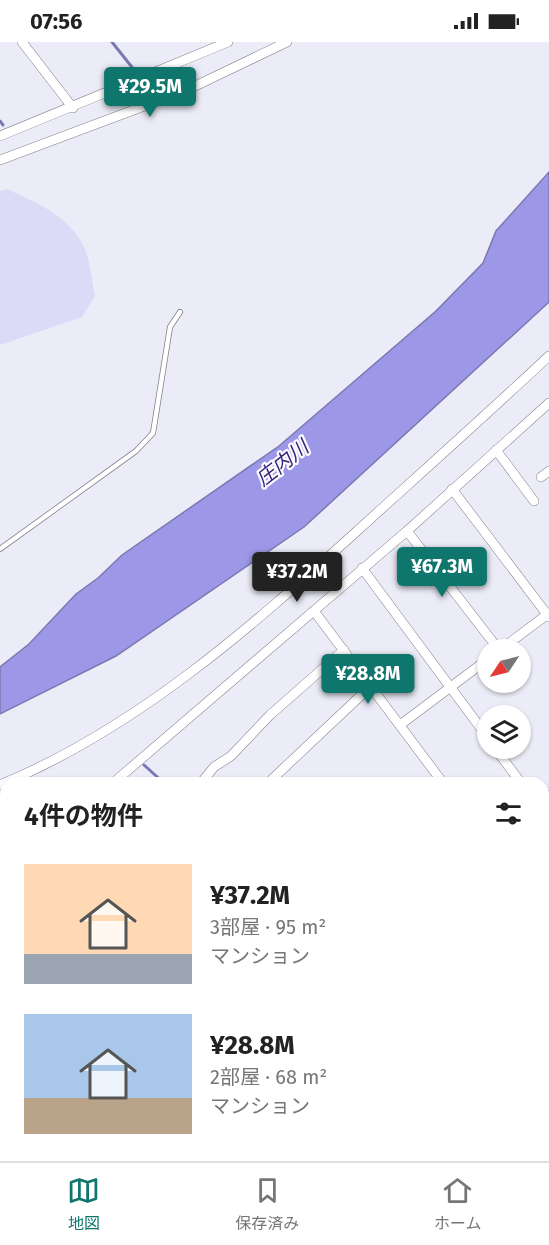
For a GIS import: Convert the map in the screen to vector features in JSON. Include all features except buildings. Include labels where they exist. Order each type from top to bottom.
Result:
[{"type":"street","points":[[22,42],[73,108]]},
{"type":"street","points":[[201,42],[208,51]]},
{"type":"street","points":[[0,136],[73,108],[228,42]]},
{"type":"street","points":[[0,160],[187,90],[287,42]]},
{"type":"street","points":[[16,777],[75,748],[206,662],[264,615],[549,356]]},
{"type":"street","points":[[120,777],[407,531],[496,450],[547,409]]},
{"type":"street","points":[[496,450],[534,501]]},
{"type":"street","points":[[452,489],[548,615],[515,639]]},
{"type":"street","points":[[407,531],[491,639]]},
{"type":"street","points":[[362,568],[477,724]]},
{"type":"street","points":[[314,610],[439,777]]},
{"type":"street","points":[[206,777],[214,768],[231,756],[270,715],[344,650]]},
{"type":"street","points":[[400,725],[477,667]]},
{"type":"street","points":[[274,777],[371,686]]},
{"type":"street","points":[[503,759],[517,777]]},
{"type":"lane","points":[[0,549],[136,451],[153,433],[170,327],[180,312]]},
{"type":"shaded area","points":[[7,189],[43,207],[74,231],[82,242],[90,264],[95,296],[82,317],[0,345],[0,191]]},
{"type":"water","name":"庄内川","points":[[549,172],[549,302],[304,527],[116,656],[0,714],[0,667],[29,644],[76,594],[98,578],[122,555],[279,446],[436,311],[483,263],[496,231]]},
{"type":"waterway","points":[[112,42],[135,71]]},
{"type":"waterway","points":[[0,121],[3,125]]},
{"type":"waterway","points":[[144,765],[157,777]]}]
